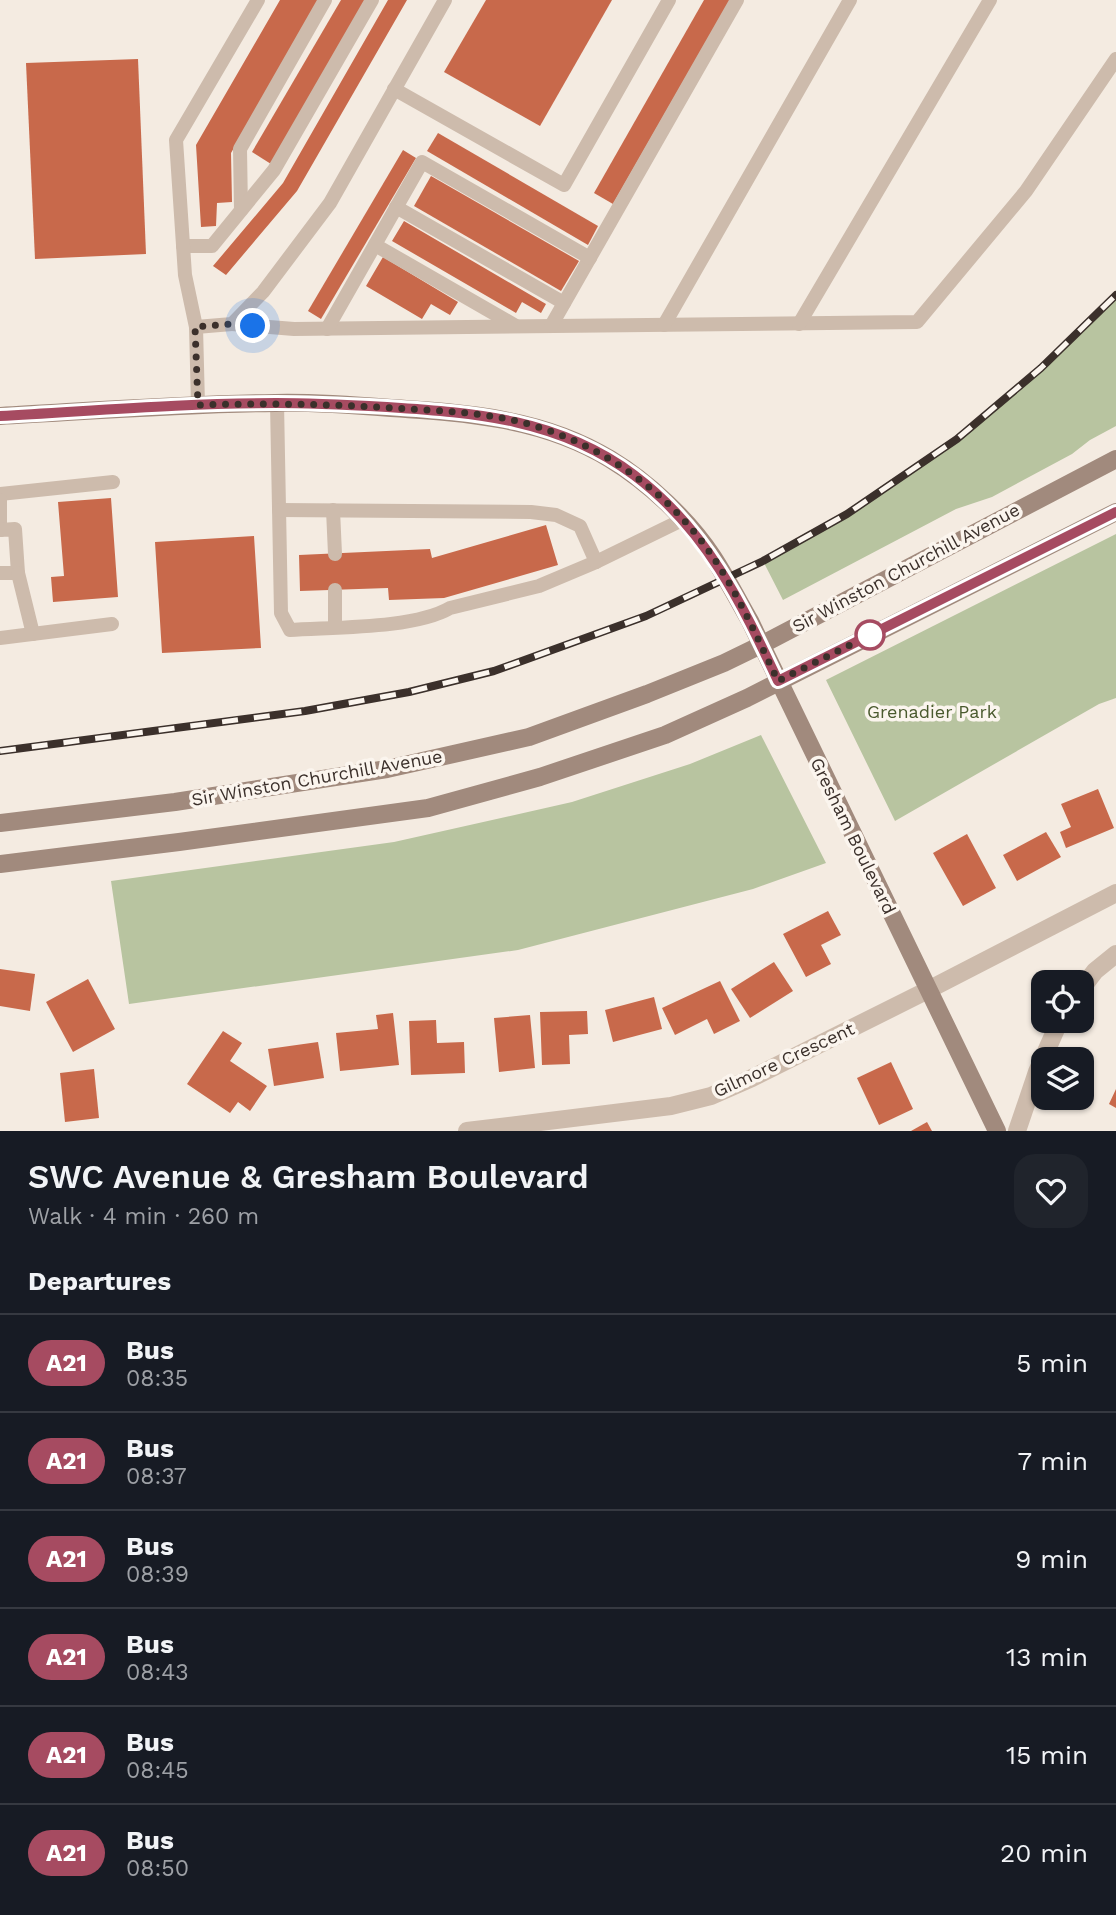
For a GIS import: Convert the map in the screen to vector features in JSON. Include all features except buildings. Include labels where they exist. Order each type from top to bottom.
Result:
[{"type":"main road","name":"Gresham Boulevard","points":[[0,416],[277,403],[482,415],[535,426],[610,458],[635,475],[695,532],[750,621],[998,1131]]},
{"type":"main road","name":"Sir Winston Churchill Avenue","points":[[0,823],[175,802],[387,769],[529,737],[724,663],[1116,459]]},
{"type":"main road","points":[[0,864],[428,808],[540,777],[665,735],[747,698],[1116,512]]},
{"type":"street","points":[[928,990],[1116,893]]},
{"type":"street","points":[[1094,972],[1116,954]]},
{"type":"street","name":"Gilmore Crescent","points":[[467,1131],[671,1106],[711,1096],[928,990]]},
{"type":"street","points":[[1017,1131],[1037,1072],[1054,1033]]},
{"type":"lane","points":[[198,405],[195,327],[185,275],[176,140],[258,0]]},
{"type":"lane","points":[[241,210],[240,149],[325,0]]},
{"type":"lane","points":[[183,246],[212,246],[274,170],[372,0]]},
{"type":"lane","points":[[232,324],[263,292],[330,203],[444,0]]},
{"type":"lane","points":[[394,89],[564,185],[669,0]]},
{"type":"lane","points":[[551,326],[737,0]]},
{"type":"lane","points":[[664,325],[850,0]]},
{"type":"lane","points":[[799,324],[990,0]]},
{"type":"lane","points":[[195,327],[232,324],[327,329],[917,322],[1026,191],[1116,59]]},
{"type":"lane","points":[[327,329],[422,162],[590,258]]},
{"type":"lane","points":[[396,207],[564,303]]},
{"type":"lane","points":[[375,244],[518,327]]},
{"type":"lane","points":[[277,403],[281,613],[290,630],[389,624],[438,615],[450,608],[539,586],[682,520]]},
{"type":"lane","points":[[0,495],[113,482]]},
{"type":"lane","points":[[0,500],[1,530],[15,529],[18,573],[33,634]]},
{"type":"lane","points":[[279,510],[531,512],[556,515],[580,526],[596,562]]},
{"type":"lane","points":[[333,510],[335,554]]},
{"type":"lane","points":[[0,573],[18,573]]},
{"type":"lane","points":[[335,590],[335,627]]},
{"type":"lane","points":[[0,638],[112,624]]},
{"type":"green space","points":[[1116,295],[1116,426],[1090,440],[1072,454],[992,497],[956,509],[783,600],[763,561],[847,514],[957,439],[1041,368]]},
{"type":"green space","name":"Grenadier Park","points":[[1116,534],[1116,698],[1099,704],[895,821],[826,680]]},
{"type":"green space","points":[[761,735],[826,863],[753,889],[518,950],[129,1004],[111,881],[394,842],[572,802],[690,764]]},
{"type":"railway","points":[[0,751],[305,711],[409,692],[494,671],[646,616],[763,561],[847,514],[957,439],[1041,368],[1116,295]]},
{"type":"bus line","name":"A21","points":[[0,416],[277,403],[354,405],[482,415],[535,426],[610,458],[655,492],[695,532],[750,621],[778,681],[1116,512]]},
{"type":"route","points":[[253,326],[232,324],[195,327],[198,405],[354,405],[482,415],[535,426],[610,458],[655,492],[695,532],[750,621],[778,681],[870,635]]}]
